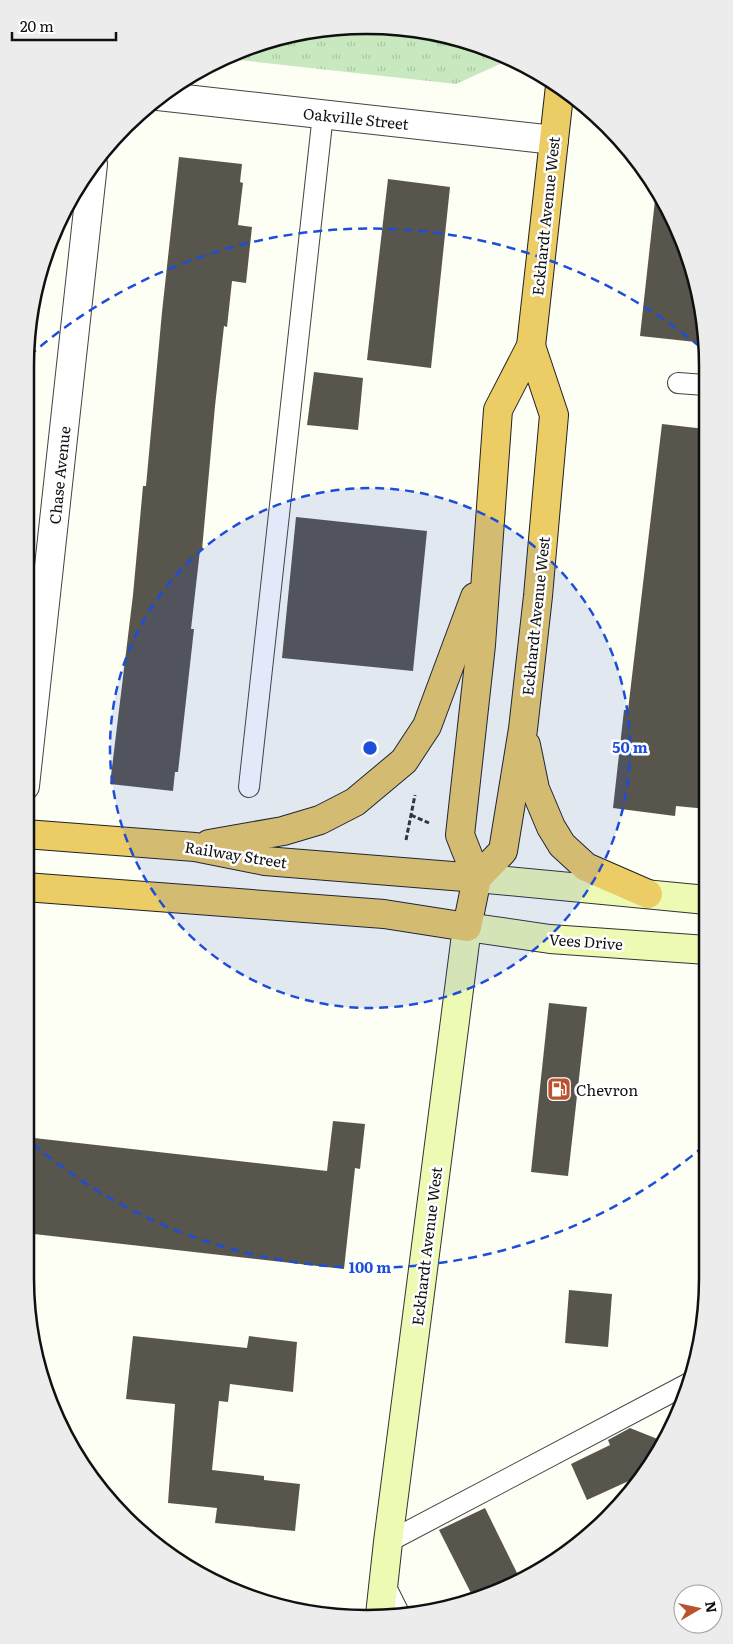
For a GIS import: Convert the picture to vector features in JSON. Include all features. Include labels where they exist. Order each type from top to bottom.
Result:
[{"type":"highway","name":"Eckhardt Avenue West","points":[[467,927],[476,878],[460,835],[480,645],[498,410],[531,346],[559,96]]},
{"type":"highway","name":"Eckhardt Avenue West","points":[[476,878],[503,851],[523,729],[538,596],[554,415],[531,346]]},
{"type":"highway","points":[[196,847],[283,831],[320,820],[356,802],[404,761],[427,726],[486,568]]},
{"type":"highway","points":[[523,729],[535,789],[551,827],[562,845],[586,867],[648,894]]},
{"type":"highway","name":"Railway Street","points":[[34,835],[196,847],[265,861],[476,878]]},
{"type":"highway","points":[[34,888],[384,914],[467,927]]},
{"type":"main road","points":[[476,878],[699,899]]},
{"type":"main road","name":"Vees Drive","points":[[467,927],[550,939],[699,949]]},
{"type":"main road","name":"Eckhardt Avenue West","points":[[382,1602],[388,1542],[467,927]]},
{"type":"street","name":"Oakville Street","points":[[172,97],[554,140]]},
{"type":"street","name":"Chase Avenue","points":[[34,704],[91,180]]},
{"type":"lane","points":[[249,787],[323,114]]},
{"type":"lane","points":[[678,383],[699,385]]},
{"type":"lane","points":[[388,1542],[681,1387]]},
{"type":"path","points":[[406,842],[417,786]]},
{"type":"path","points":[[411,815],[429,823]]},
{"type":"green space","points":[[345,34],[388,34],[453,45],[502,63],[456,84],[237,60],[260,51],[302,40]]},
{"type":"building","points":[[179,157],[242,164],[240,182],[243,183],[238,225],[252,227],[246,283],[232,281],[227,327],[224,326],[202,550],[200,550],[191,629],[194,629],[178,772],[175,772],[173,791],[110,784],[133,595],[143,486],[146,486]]},
{"type":"building","points":[[388,179],[450,187],[431,368],[367,360]]},
{"type":"building","points":[[655,200],[682,260],[693,302],[699,342],[640,336]]},
{"type":"building","points":[[314,372],[363,378],[358,430],[307,425]]},
{"type":"building","points":[[662,424],[699,428],[699,808],[676,806],[675,816],[613,808],[624,710],[628,710]]},
{"type":"building","points":[[296,517],[427,531],[413,671],[282,658]]},
{"type":"building","name":"Chevron","points":[[549,1003],[587,1007],[568,1176],[531,1172]]},
{"type":"building","points":[[333,1121],[365,1124],[360,1169],[355,1168],[344,1269],[34,1234],[34,1138],[327,1171]]},
{"type":"building","points":[[569,1290],[612,1294],[608,1347],[565,1343]]},
{"type":"building","points":[[133,1336],[247,1348],[249,1336],[297,1342],[293,1392],[230,1384],[228,1402],[219,1401],[212,1470],[264,1476],[264,1480],[300,1484],[295,1531],[215,1523],[217,1508],[168,1503],[175,1404],[126,1399]]},
{"type":"building","points":[[630,1428],[658,1439],[630,1481],[587,1500],[571,1464],[610,1445],[608,1440]]},
{"type":"building","points":[[485,1508],[518,1574],[471,1594],[439,1530]]},
{"type":"place","name":"Chevron","points":[[559,1089]]}]
